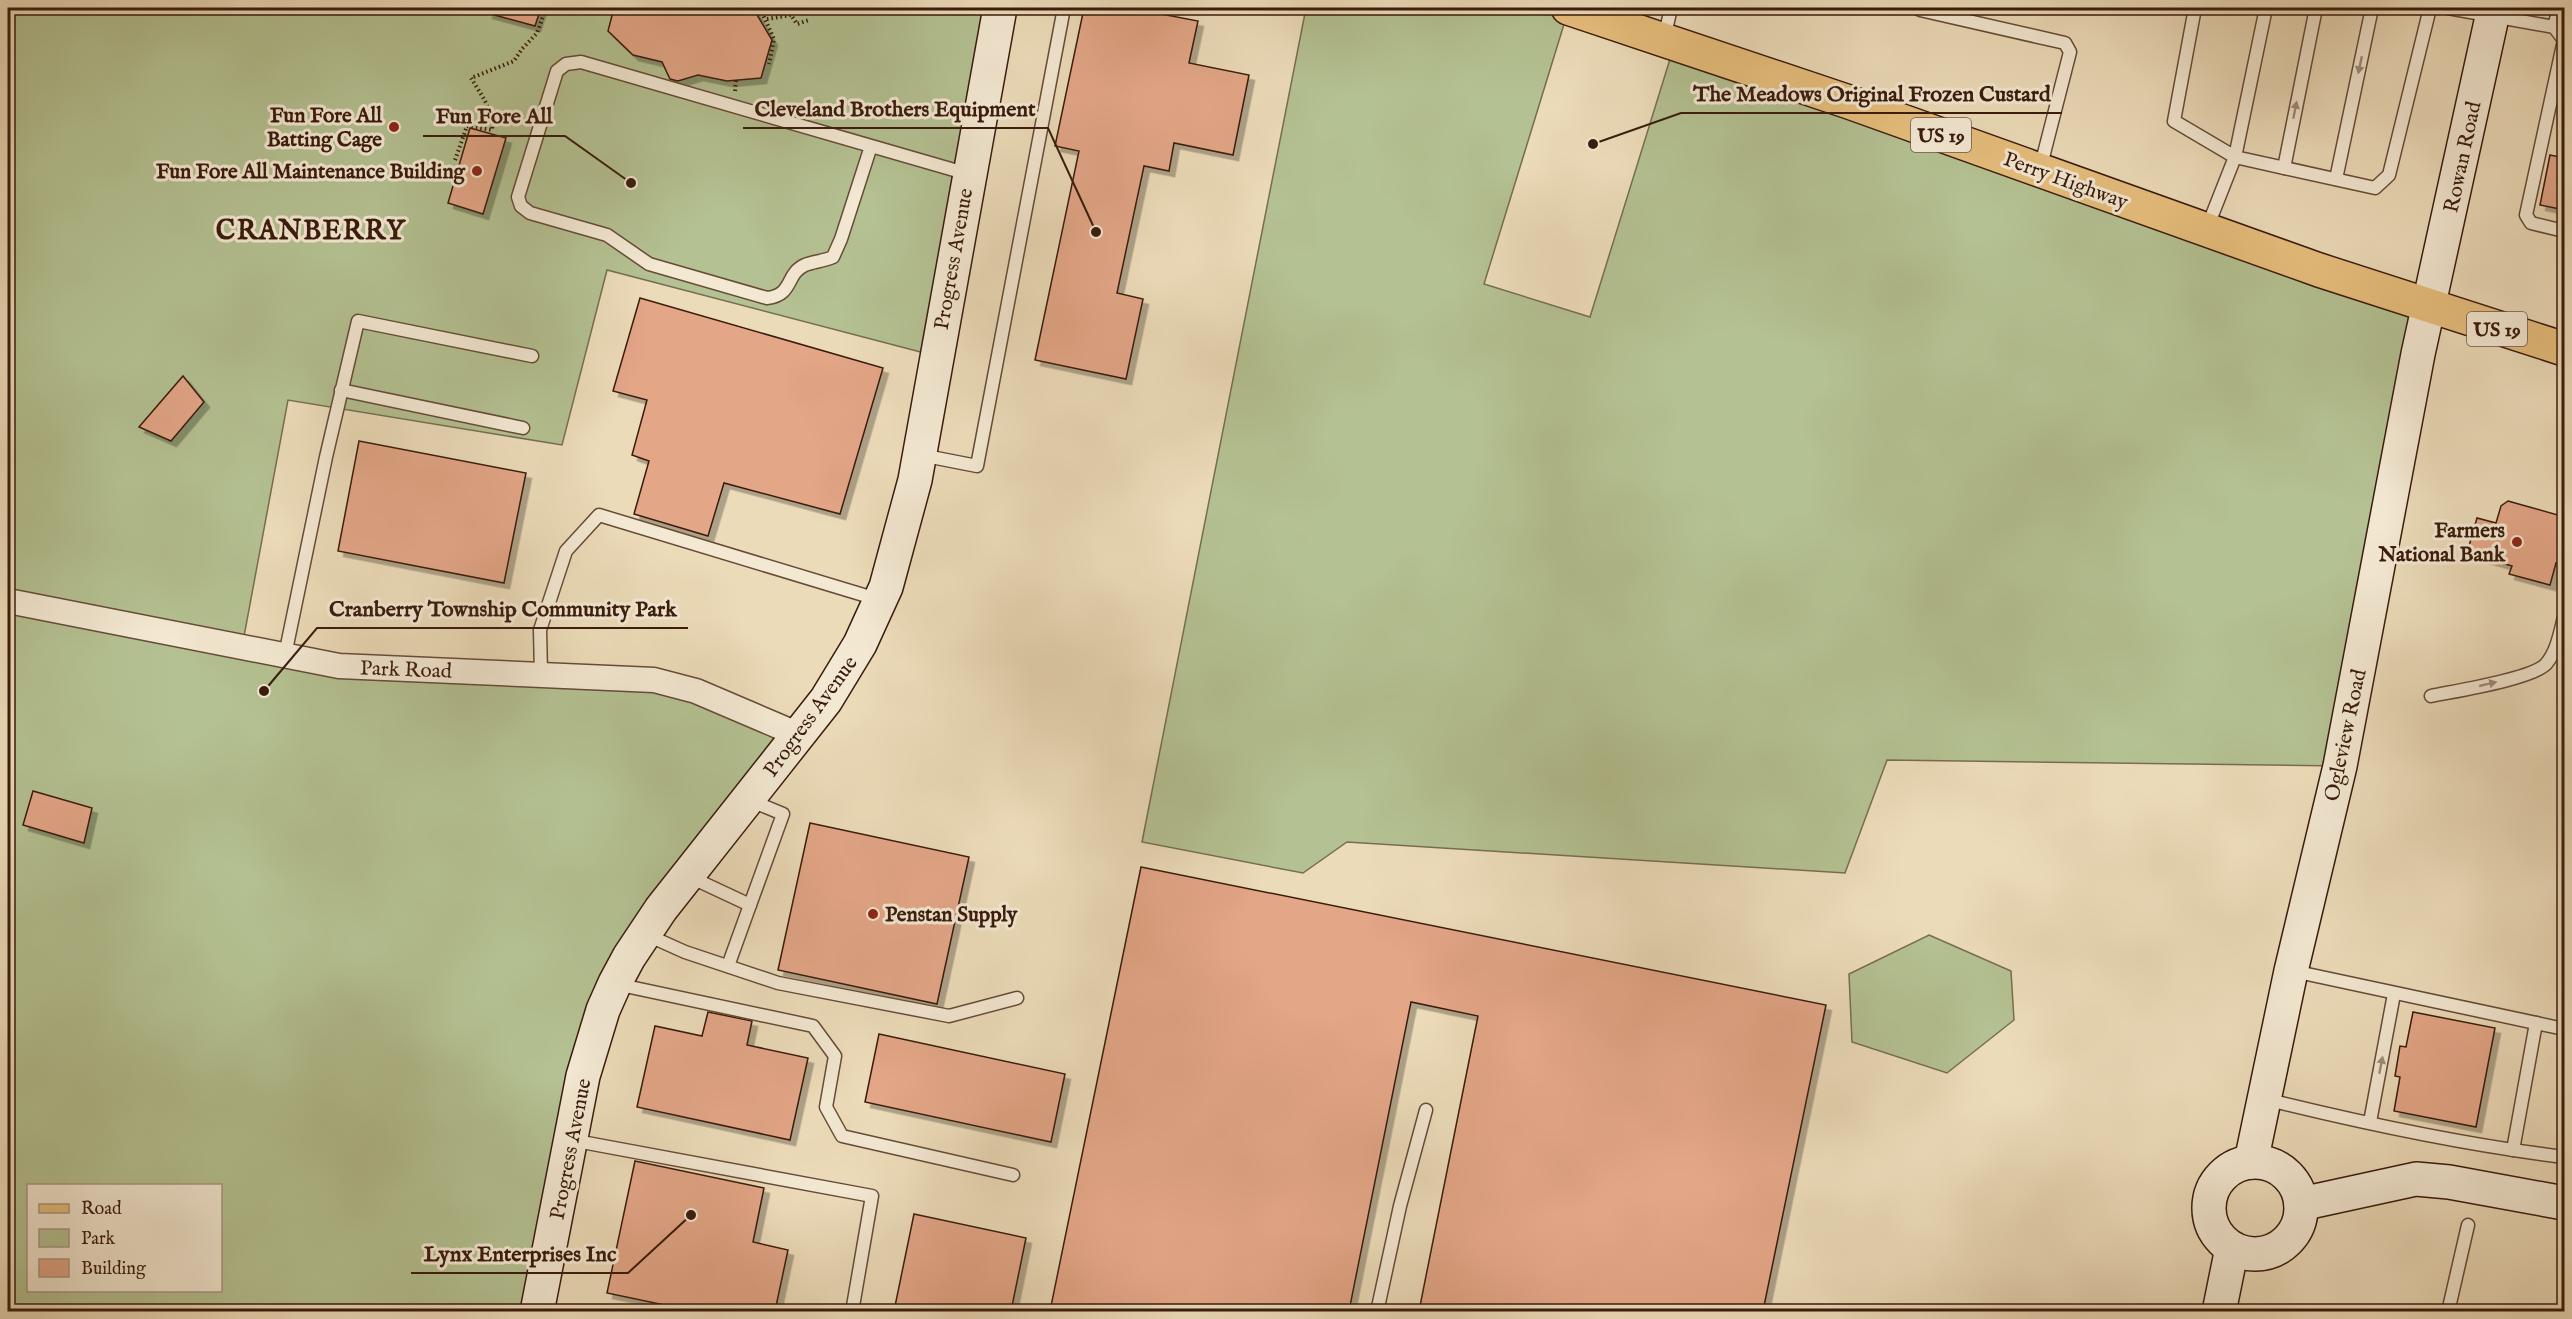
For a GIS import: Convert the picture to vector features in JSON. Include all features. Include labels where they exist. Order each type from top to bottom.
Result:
[{"type":"main road","name":"Perry Highway","points":[[1568,8],[1849,102],[2206,231],[2430,307],[2565,349]]},
{"type":"street","name":"Progress Avenue","points":[[537,1311],[570,1140],[594,1038],[615,983],[644,933],[799,735],[845,672],[881,600],[902,534],[920,454],[968,174],[1000,8]]},
{"type":"street","name":"Rowan Road","points":[[2430,307],[2493,11]]},
{"type":"street","name":"Ogleview Road","points":[[2251,1162],[2291,971],[2340,766],[2418,354],[2430,307]]},
{"type":"street","name":"Park Road","points":[[8,601],[285,656],[357,667],[634,678],[675,684],[799,735]]},
{"type":"street","points":[[2251,1162],[2262,1162],[2277,1167],[2289,1176],[2298,1189],[2301,1204],[2297,1226],[2284,1245],[2270,1252],[2255,1254],[2232,1248],[2216,1233],[2209,1204],[2213,1190],[2233,1167],[2251,1162]]},
{"type":"street","points":[[2301,1204],[2416,1179],[2450,1182],[2565,1203]]},
{"type":"street","points":[[2218,1311],[2232,1248]]},
{"type":"lane","points":[[920,454],[977,466],[1064,8]]},
{"type":"lane","points":[[1664,40],[1671,8]]},
{"type":"lane","points":[[1918,8],[2065,43],[2070,52],[2040,171]]},
{"type":"lane","points":[[2195,8],[2174,121],[2235,157],[2375,188],[2389,175],[2430,8]]},
{"type":"lane","points":[[2206,231],[2235,157],[2266,8]]},
{"type":"lane","points":[[2284,168],[2316,8]]},
{"type":"lane","points":[[2336,179],[2372,8]]},
{"type":"lane","points":[[2448,8],[2493,11],[2554,27],[2564,40],[2526,215],[2531,223],[2565,231]]},
{"type":"lane","points":[[2554,27],[2559,8]]},
{"type":"lane","points":[[871,146],[841,239],[833,256],[820,262],[806,264],[795,272],[788,288],[777,297],[767,298],[649,264],[607,235],[530,213],[521,206],[518,197],[557,71],[566,64],[581,62],[968,174]]},
{"type":"lane","points":[[285,656],[341,390],[358,321],[532,356]]},
{"type":"lane","points":[[341,390],[523,428]]},
{"type":"lane","points":[[541,674],[540,630],[566,551],[599,515],[881,600]]},
{"type":"lane","points":[[2431,696],[2525,675],[2545,666],[2555,651],[2565,617]]},
{"type":"lane","points":[[728,966],[783,814],[748,799]]},
{"type":"lane","points":[[687,876],[750,905]]},
{"type":"lane","points":[[644,933],[685,952],[778,983],[950,1016],[1017,998]]},
{"type":"lane","points":[[2291,971],[2565,1029]]},
{"type":"lane","points":[[615,983],[813,1026],[835,1056],[826,1107],[842,1136],[1013,1175]]},
{"type":"lane","points":[[2370,1122],[2394,994]]},
{"type":"lane","points":[[2513,1150],[2536,1023]]},
{"type":"lane","points":[[2264,1099],[2513,1150],[2565,1156]]},
{"type":"lane","points":[[1377,1311],[1400,1206],[1425,1110]]},
{"type":"lane","points":[[570,1140],[872,1196],[852,1311]]},
{"type":"lane","points":[[2448,1311],[2468,1225]]},
{"type":"path","points":[[455,160],[467,126],[492,130],[493,125],[486,104],[471,78],[514,62],[522,49],[537,33],[546,8]]},
{"type":"path","points":[[760,8],[767,19],[774,39],[769,64]]},
{"type":"path","points":[[767,19],[790,15],[797,24],[809,20]]},
{"type":"green space","points":[[8,8],[1000,8],[936,356],[607,270],[562,445],[288,400],[242,647],[634,678],[799,735],[615,983],[537,1311],[8,1311]]},
{"type":"green space","points":[[1306,8],[1569,8],[1484,284],[1590,317],[1675,43],[2429,307],[2340,766],[1887,760],[1845,873],[1347,842],[1303,873],[1142,842]]},
{"type":"green space","points":[[1929,935],[2011,971],[2014,1020],[1947,1073],[1852,1042],[1849,974]]},
{"type":"building","points":[[488,8],[541,8],[535,26],[487,13]]},
{"type":"building","points":[[614,8],[753,8],[772,40],[761,78],[727,81],[698,75],[678,81],[670,79],[662,62],[633,55],[608,31]]},
{"type":"building","points":[[1084,8],[1130,8],[1198,21],[1189,63],[1249,75],[1233,155],[1174,143],[1169,171],[1144,166],[1117,293],[1143,299],[1126,379],[1035,360],[1079,151],[1055,146]]},
{"type":"building","name":"Fun Fore All Maintenance Building","points":[[470,128],[506,138],[483,214],[448,203]]},
{"type":"building","points":[[2550,155],[2565,158],[2565,210],[2540,205]]},
{"type":"building","points":[[640,298],[883,368],[840,514],[724,483],[708,536],[634,514],[649,461],[632,455],[647,400],[613,391]]},
{"type":"building","points":[[183,376],[204,402],[171,441],[139,427]]},
{"type":"building","points":[[359,441],[526,473],[504,583],[338,551]]},
{"type":"building","name":"Farmers National Bank","points":[[2508,501],[2565,517],[2565,565],[2556,563],[2550,585],[2509,574],[2512,566],[2467,553],[2477,518],[2496,523],[2501,506]]},
{"type":"building","points":[[33,791],[92,808],[84,843],[23,825]]},
{"type":"building","name":"Penstan Supply","points":[[810,823],[969,857],[937,1004],[778,970]]},
{"type":"building","points":[[1141,867],[1826,1005],[1763,1311],[1419,1311],[1478,1016],[1411,1002],[1349,1311],[1050,1311]]},
{"type":"building","points":[[708,1012],[752,1021],[747,1045],[808,1058],[790,1140],[637,1107],[655,1026],[702,1036]]},
{"type":"building","points":[[2413,1012],[2495,1028],[2476,1127],[2394,1111],[2400,1077],[2395,1076],[2400,1046],[2406,1047]]},
{"type":"building","points":[[879,1034],[1065,1074],[1051,1142],[865,1102]]},
{"type":"building","points":[[635,1161],[764,1188],[753,1242],[788,1250],[775,1311],[693,1311],[607,1293]]},
{"type":"building","points":[[914,1214],[1026,1238],[1011,1311],[894,1311]]},
{"type":"place","name":"Fun Fore All Batting Cage","points":[[394,127]]},
{"type":"place","name":"The Meadows Original Frozen Custard","points":[[1593,144]]},
{"type":"place","name":"Fun Fore All Maintenance Building","points":[[477,171]]},
{"type":"place","name":"Fun Fore All","points":[[631,183]]},
{"type":"place","name":"Cleveland Brothers Equipment","points":[[1096,232]]},
{"type":"place","name":"Farmers National Bank","points":[[2517,542]]},
{"type":"place","name":"Cranberry Township Community Park","points":[[264,691]]},
{"type":"place","name":"Penstan Supply","points":[[873,914]]},
{"type":"place","name":"Lynx Enterprises Inc","points":[[691,1215]]},
{"type":"district","name":"CRANBERRY","points":[[311,230]]}]
